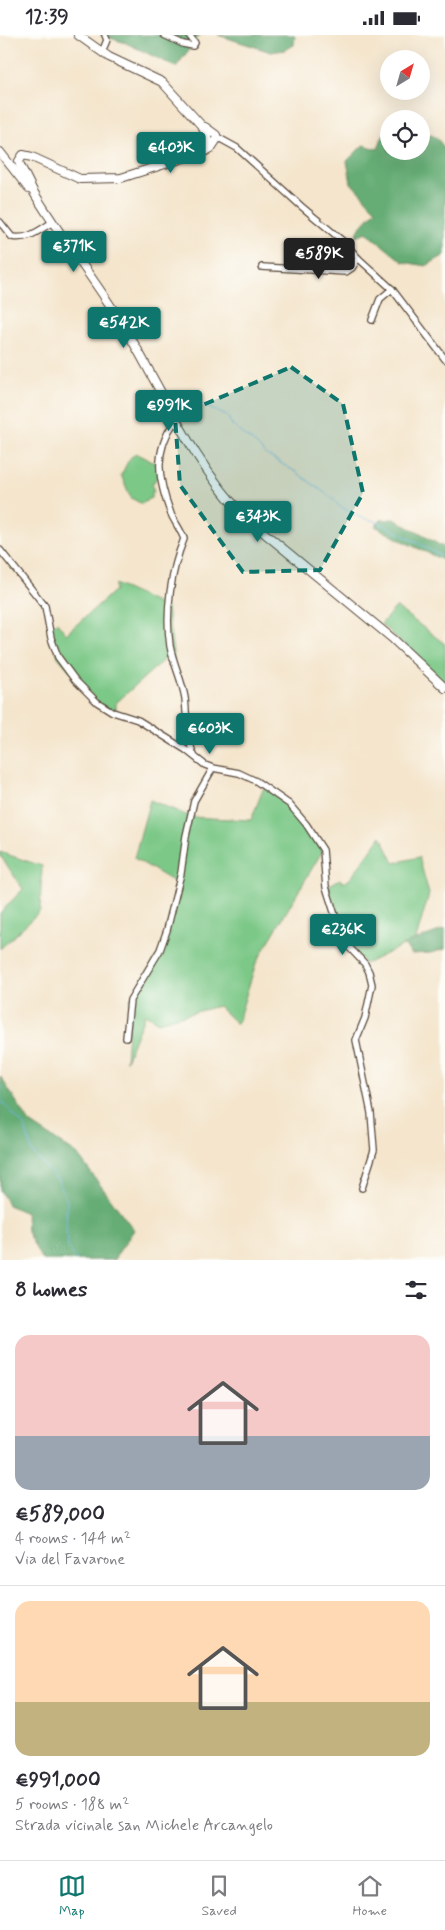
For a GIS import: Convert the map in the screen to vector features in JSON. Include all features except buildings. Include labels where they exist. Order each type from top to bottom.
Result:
[{"type":"street","points":[[72,35],[106,61],[135,69]]},
{"type":"street","points":[[78,35],[102,52],[162,83],[212,138],[237,148],[344,242],[392,289],[445,359]]},
{"type":"street","points":[[102,52],[107,39],[104,35]]},
{"type":"street","points":[[164,35],[183,44],[193,46],[195,43],[189,35]]},
{"type":"street","points":[[212,138],[202,149],[190,156],[121,178],[80,179],[32,157],[23,155],[19,161],[33,191],[132,339],[176,421],[221,489],[246,518],[393,639],[445,687]]},
{"type":"street","points":[[0,152],[27,188],[33,191]]},
{"type":"street","points":[[0,222],[12,237],[19,239],[26,238],[53,222]]},
{"type":"street","points":[[262,267],[346,272],[352,268],[358,257]]},
{"type":"street","points":[[372,320],[380,299],[392,289]]},
{"type":"street","points":[[176,421],[164,442],[158,467],[172,515],[184,539],[176,561],[169,599],[170,645],[185,695],[190,746],[195,756]]},
{"type":"street","points":[[0,550],[46,606],[51,638],[58,657],[75,680],[97,702],[113,712],[138,720],[195,756],[205,765],[239,773],[256,781],[288,804],[306,824],[323,851],[326,887],[341,935],[346,945],[365,964],[372,985],[365,1018],[356,1040],[370,1113],[374,1150],[362,1188]]},
{"type":"street","points":[[126,1038],[130,1000],[160,950],[167,930],[181,873],[186,836],[194,801],[213,768]]},
{"type":"highlighted area","points":[[291,367],[343,404],[363,493],[320,570],[243,572],[180,485],[175,417]]},
{"type":"green space","points":[[100,35],[200,35],[176,67],[126,43]]},
{"type":"green space","points":[[218,35],[295,35],[294,45],[285,50],[271,52]]},
{"type":"green space","points":[[430,135],[441,143],[445,150],[445,255],[426,266],[403,262],[366,232],[355,237],[361,226],[376,210],[351,183],[347,161],[363,145],[378,149],[380,143],[380,160],[430,160]]},
{"type":"green space","points":[[136,453],[159,465],[160,477],[157,477],[152,485],[154,492],[151,493],[152,497],[142,504],[131,498],[121,475],[129,460]]},
{"type":"green space","points":[[394,519],[445,548],[445,561],[375,526],[381,520]]},
{"type":"green space","points":[[115,584],[167,608],[174,660],[168,656],[116,703],[116,713],[97,702],[58,657],[49,626],[57,622],[66,634],[115,590]]},
{"type":"green space","points":[[396,607],[445,644],[445,683],[381,624]]},
{"type":"green space","points":[[264,787],[289,804],[323,850],[256,963],[237,1024],[218,1006],[158,1022],[145,1014],[126,1061],[130,1000],[160,950],[178,884],[134,858],[150,800],[191,817],[251,820]]},
{"type":"green space","points":[[381,836],[394,863],[419,857],[429,894],[416,939],[365,964],[347,945],[326,887],[340,879],[344,883],[350,879]]},
{"type":"green space","points":[[0,852],[42,866],[40,911],[0,949],[0,913],[23,889],[0,855]]},
{"type":"green space","points":[[445,929],[445,949],[431,953],[411,954],[404,944]]},
{"type":"green space","points":[[0,1076],[30,1123],[77,1154],[134,1230],[115,1260],[42,1260],[27,1232],[26,1213],[8,1205],[0,1190]]},
{"type":"waterway","points":[[200,404],[227,416],[232,425],[265,454],[296,472],[332,498],[339,506],[360,517],[375,521],[392,529],[445,558]]},
{"type":"waterway","points":[[0,1085],[1,1101],[25,1127],[32,1152],[57,1179],[67,1201],[66,1226],[68,1247],[77,1260]]}]
